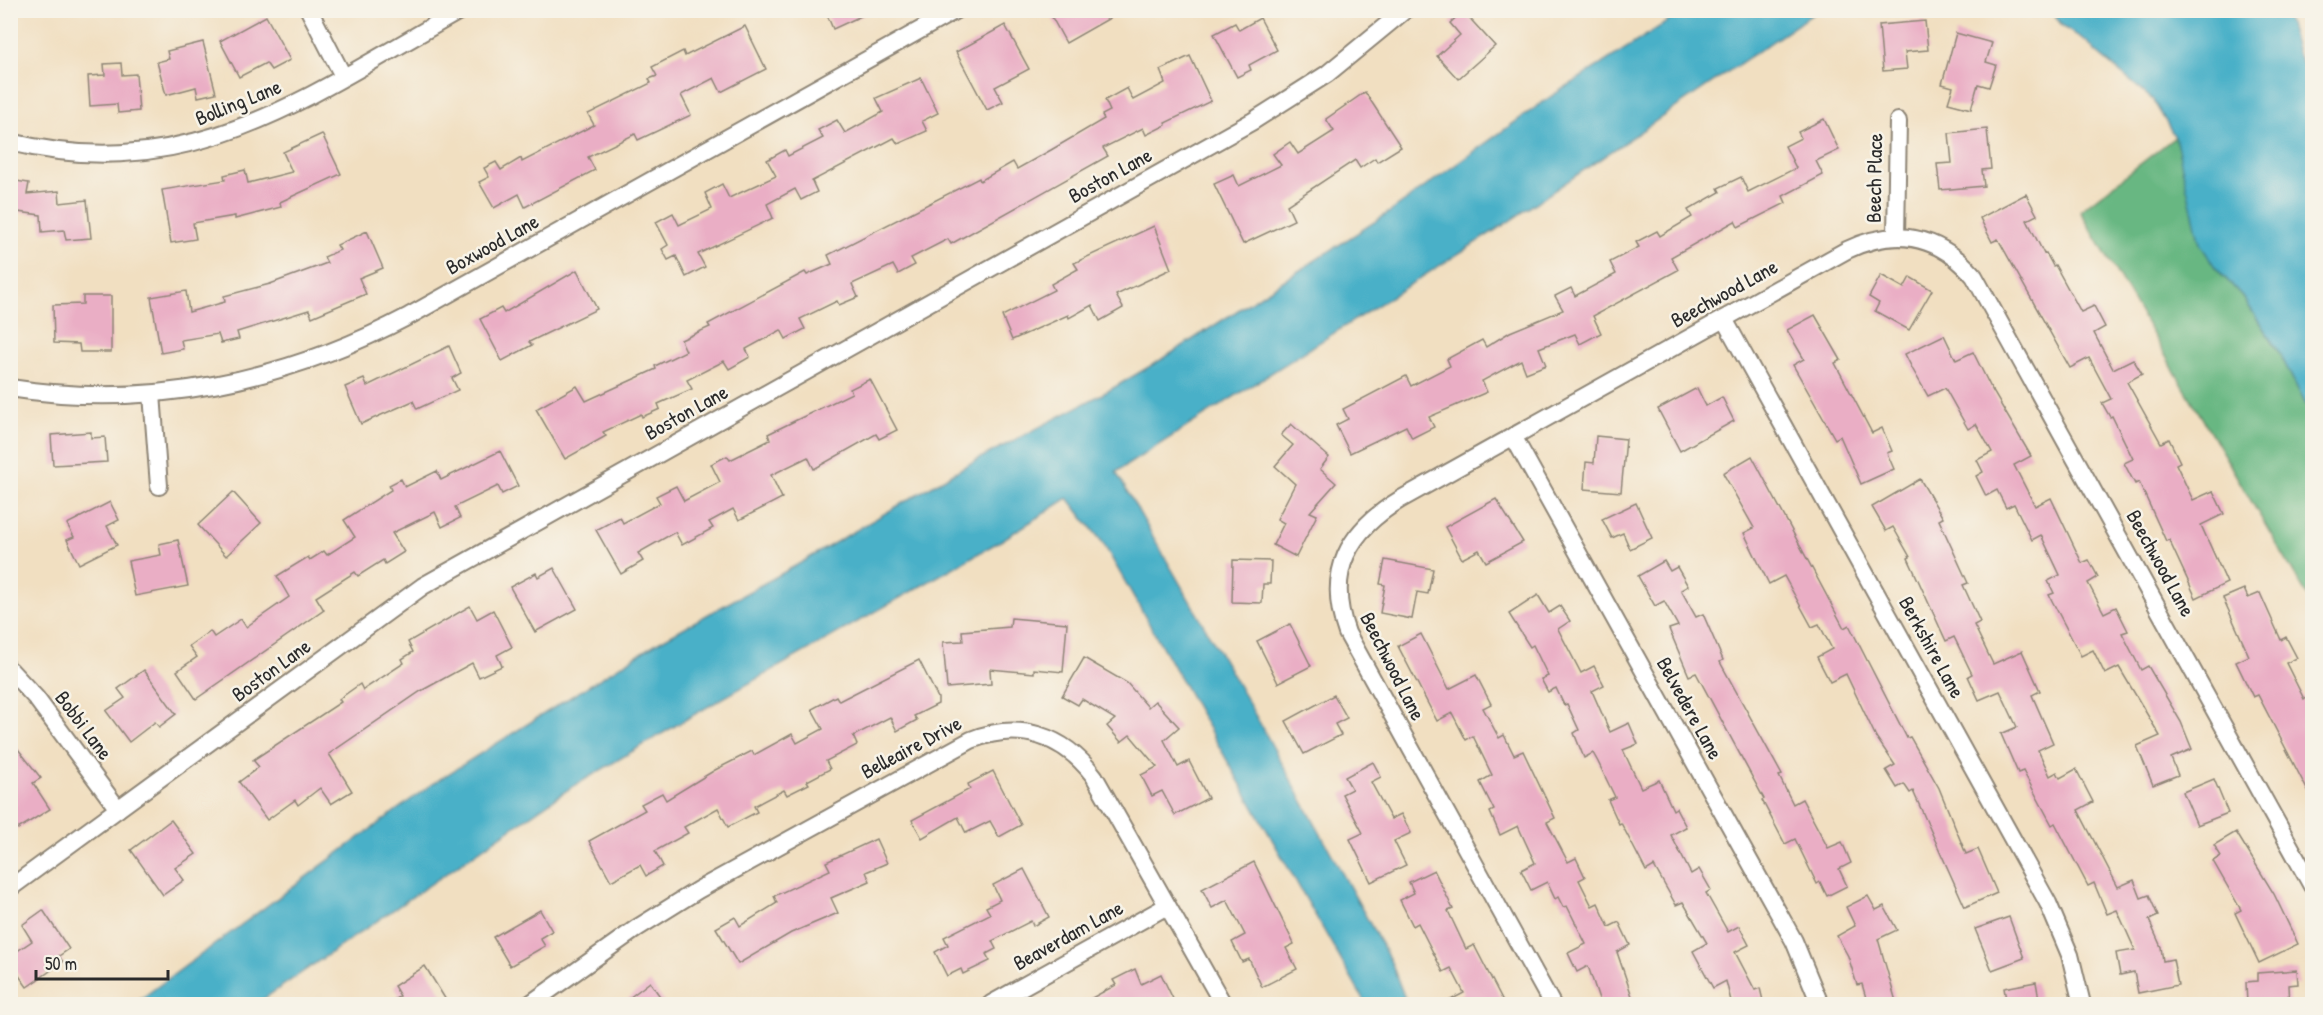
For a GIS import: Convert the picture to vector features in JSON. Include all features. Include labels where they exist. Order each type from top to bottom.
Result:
[{"type":"street","points":[[309,10],[343,76]]},
{"type":"street","name":"Bolling Lane","points":[[10,142],[46,150],[89,154],[137,153],[185,146],[252,125],[461,10]]},
{"type":"street","name":"Boxwood Lane","points":[[10,388],[88,395],[152,394],[267,375],[330,354],[376,333],[956,10]]},
{"type":"street","name":"Boston Lane","points":[[10,888],[423,586],[1233,133],[1327,74],[1405,10]]},
{"type":"street","name":"Beech Place","points":[[1896,236],[1898,121]]},
{"type":"street","name":"Beechwood Lane","points":[[1552,1005],[1347,633],[1339,602],[1339,578],[1347,553],[1366,524],[1395,503],[1852,247],[1870,240],[1896,236],[1919,240],[1948,253],[1965,265],[1983,290],[2313,886]]},
{"type":"street","name":"Berkshire Lane","points":[[1724,319],[2048,903],[2070,955],[2082,1005]]},
{"type":"street","points":[[152,394],[159,486]]},
{"type":"street","name":"Belvedere Lane","points":[[1513,436],[1794,941],[1820,1005]]},
{"type":"street","name":"Bobbi Lane","points":[[10,670],[36,698],[118,809]]},
{"type":"street","name":"Belleaire Drive","points":[[530,1005],[637,928],[709,884],[947,752],[995,732],[1017,730],[1042,735],[1066,747],[1080,759],[1103,790],[1223,1005]]},
{"type":"street","name":"Beaverdam Lane","points":[[990,1005],[1167,906]]},
{"type":"green space","points":[[2175,137],[2215,267],[2243,297],[2280,354],[2312,417],[2312,604],[2080,211]]},
{"type":"water","points":[[1684,11],[1817,11],[1505,224],[1116,472],[1257,718],[1391,962],[1407,1004],[1366,1004],[1103,543],[1068,498],[1002,540],[695,714],[569,789],[256,1004],[134,1004],[432,784],[660,641],[797,565],[969,464],[1108,391],[1164,358],[1390,212],[1550,97]]},
{"type":"water","points":[[2053,11],[2285,11],[2297,52],[2312,82],[2312,417],[2280,354],[2243,297],[2215,267],[2200,244],[2175,137],[2153,100],[2085,40],[2062,25]]},
{"type":"building","points":[[825,10],[874,10],[833,29]]},
{"type":"building","points":[[1048,10],[1124,10],[1066,43]]},
{"type":"building","points":[[1463,11],[1495,46],[1458,79],[1437,56],[1460,35],[1450,23]]},
{"type":"building","points":[[266,16],[290,60],[271,70],[266,63],[239,77],[220,41]]},
{"type":"building","points":[[1260,18],[1277,50],[1249,65],[1251,70],[1237,77],[1214,34],[1235,23],[1239,30]]},
{"type":"building","points":[[1925,21],[1928,50],[1905,52],[1907,69],[1883,71],[1879,25]]},
{"type":"building","points":[[1005,25],[1029,69],[995,87],[1003,102],[987,110],[956,52]]},
{"type":"building","points":[[745,26],[766,69],[721,92],[714,78],[681,95],[691,115],[638,140],[635,134],[588,157],[595,170],[525,207],[519,194],[494,208],[479,182],[489,177],[484,168],[496,162],[501,170],[521,158],[522,162],[594,125],[588,114],[651,83],[649,79],[657,76],[652,67],[683,51],[685,56]]},
{"type":"building","points":[[1956,33],[1992,43],[1986,62],[1996,65],[1989,87],[1978,84],[1971,109],[1948,103],[1953,87],[1942,84]]},
{"type":"building","points":[[203,42],[216,93],[198,97],[196,87],[166,95],[157,62],[169,59],[167,51]]},
{"type":"building","points":[[1190,56],[1211,101],[1165,123],[1166,125],[1146,135],[1143,128],[1103,148],[1108,156],[951,244],[948,239],[911,258],[915,265],[898,274],[893,265],[852,284],[858,297],[839,305],[837,301],[800,319],[805,329],[786,339],[781,330],[746,349],[750,357],[729,369],[724,361],[687,380],[692,389],[658,404],[660,409],[642,417],[641,414],[603,432],[606,436],[565,459],[536,409],[577,386],[586,401],[656,369],[655,366],[686,351],[681,340],[710,327],[708,324],[805,272],[807,275],[832,264],[828,255],[979,178],[980,181],[1013,162],[1017,169],[1104,119],[1102,115],[1110,111],[1105,100],[1127,88],[1133,100],[1165,83],[1160,70]]},
{"type":"building","points":[[121,63],[122,75],[136,74],[139,111],[118,113],[117,104],[90,106],[88,76],[105,75],[104,64]]},
{"type":"building","points":[[921,78],[938,113],[922,121],[927,131],[898,144],[894,138],[812,181],[817,192],[801,200],[795,189],[767,204],[773,218],[698,254],[705,267],[686,277],[676,256],[668,260],[662,249],[668,245],[656,222],[673,213],[679,225],[712,209],[705,193],[722,184],[729,198],[776,176],[767,160],[785,150],[788,156],[823,138],[818,130],[837,120],[845,133],[883,112],[876,98]]},
{"type":"building","points":[[1365,92],[1401,147],[1377,162],[1375,158],[1360,168],[1355,160],[1287,205],[1294,220],[1243,244],[1214,184],[1234,175],[1239,186],[1281,165],[1273,154],[1290,142],[1298,154],[1334,131],[1326,119]]},
{"type":"building","points":[[1824,119],[1839,150],[1816,161],[1823,175],[1783,196],[1786,203],[1738,227],[1735,221],[1671,257],[1678,270],[1593,316],[1601,333],[1580,344],[1575,334],[1539,348],[1546,365],[1526,373],[1521,360],[1482,381],[1487,392],[1429,417],[1434,427],[1412,438],[1406,426],[1350,453],[1336,425],[1348,419],[1343,409],[1406,376],[1411,386],[1450,366],[1447,359],[1482,340],[1486,347],[1510,332],[1563,310],[1555,296],[1571,288],[1575,296],[1616,274],[1610,262],[1639,247],[1636,242],[1657,231],[1660,236],[1692,217],[1688,210],[1720,192],[1718,188],[1741,177],[1748,192],[1796,168],[1785,146],[1801,138],[1798,132]]},
{"type":"building","points":[[1987,129],[1991,169],[1982,170],[1984,186],[1940,190],[1937,164],[1952,163],[1949,133]]},
{"type":"building","points":[[322,134],[341,174],[280,202],[281,207],[235,219],[235,216],[193,223],[196,239],[171,243],[162,190],[225,180],[224,175],[245,170],[248,183],[292,172],[283,152]]},
{"type":"building","points":[[10,180],[29,183],[27,194],[59,191],[60,203],[87,200],[91,238],[66,240],[64,230],[42,232],[41,215],[10,211]]},
{"type":"building","points":[[2026,194],[2037,215],[2027,220],[2044,254],[2046,253],[2053,266],[2055,265],[2081,312],[2094,306],[2105,327],[2094,333],[2113,369],[2133,359],[2142,374],[2127,382],[2161,443],[2169,439],[2180,462],[2176,464],[2193,500],[2213,491],[2224,514],[2201,525],[2227,583],[2196,598],[2139,482],[2135,484],[2124,463],[2133,459],[2112,416],[2110,417],[2102,403],[2111,399],[2089,358],[2070,368],[1998,239],[1992,242],[1980,218]]},
{"type":"building","points":[[1154,226],[1171,269],[1116,295],[1123,308],[1100,321],[1092,305],[1069,318],[1068,315],[1012,340],[1002,316],[1054,290],[1051,284],[1078,269],[1074,263]]},
{"type":"building","points":[[367,231],[383,268],[359,278],[366,294],[312,317],[309,310],[237,332],[239,339],[221,343],[218,334],[181,340],[183,349],[161,353],[151,297],[186,291],[189,312],[225,302],[224,296],[270,284],[327,263],[324,257],[340,250],[337,245]]},
{"type":"building","points":[[577,270],[597,309],[529,342],[532,345],[502,361],[480,319],[501,308],[504,313]]},
{"type":"building","points":[[1881,275],[1904,288],[1910,277],[1932,290],[1909,330],[1875,311],[1879,303],[1869,297]]},
{"type":"building","points":[[83,296],[111,296],[111,352],[80,352],[79,344],[54,343],[53,305],[83,304]]},
{"type":"building","points":[[1815,315],[1841,360],[1835,363],[1872,433],[1882,428],[1892,451],[1887,453],[1894,469],[1861,484],[1840,436],[1835,439],[1793,365],[1804,359],[1787,330]]},
{"type":"building","points":[[1944,335],[1956,360],[1973,352],[1991,388],[2031,456],[2014,465],[2035,506],[2051,498],[2082,563],[2089,560],[2098,577],[2088,583],[2104,613],[2116,607],[2128,631],[2122,633],[2141,670],[2148,666],[2181,722],[2192,749],[2171,758],[2178,775],[2153,785],[2137,746],[2160,736],[2119,667],[2105,674],[2093,650],[2081,656],[2049,595],[2054,593],[2048,581],[2060,575],[2041,535],[2032,540],[2014,504],[2006,508],[1997,490],[1986,496],[1976,476],[1983,472],[1977,460],[1992,452],[1976,424],[1968,429],[1945,388],[1928,396],[1913,370],[1905,354]]},
{"type":"building","points":[[449,346],[461,373],[452,378],[458,390],[417,409],[413,401],[361,424],[345,387],[364,379],[367,386]]},
{"type":"building","points":[[870,379],[897,430],[879,439],[876,434],[814,469],[808,457],[771,475],[782,498],[739,520],[733,509],[709,522],[713,528],[682,545],[675,532],[638,553],[643,561],[621,574],[596,530],[620,517],[623,523],[660,503],[656,496],[676,486],[684,501],[720,482],[711,464],[727,456],[730,460],[770,440],[768,434],[852,393],[850,389]]},
{"type":"building","points":[[1697,388],[1706,406],[1722,397],[1734,421],[1680,451],[1658,409]]},
{"type":"building","points":[[1291,424],[1329,457],[1320,469],[1336,483],[1310,512],[1317,515],[1296,557],[1273,545],[1284,523],[1277,519],[1295,484],[1275,466],[1293,445],[1281,435]]},
{"type":"building","points":[[91,432],[91,438],[105,437],[107,462],[53,465],[51,435]]},
{"type":"building","points":[[1596,436],[1626,439],[1621,492],[1584,489],[1586,462],[1594,463]]},
{"type":"building","points":[[500,451],[518,486],[502,494],[498,486],[455,507],[460,518],[442,527],[435,512],[392,533],[404,552],[385,564],[383,560],[358,576],[355,572],[316,597],[324,610],[196,699],[177,671],[197,657],[189,646],[210,631],[214,637],[241,619],[246,627],[289,597],[277,576],[308,557],[310,560],[324,551],[327,555],[355,537],[344,520],[391,490],[389,485],[401,479],[405,487],[437,471],[441,480]]},
{"type":"building","points":[[1752,456],[1844,628],[1849,625],[1907,738],[1910,737],[1939,788],[1966,854],[1978,849],[1997,893],[1965,907],[1913,791],[1910,793],[1904,784],[1897,788],[1886,770],[1895,765],[1876,737],[1846,674],[1830,682],[1817,657],[1832,649],[1819,624],[1812,627],[1784,576],[1769,584],[1744,533],[1754,528],[1723,473]]},
{"type":"building","points":[[1920,479],[1943,518],[1939,520],[1968,583],[1963,585],[1980,622],[1974,625],[1993,664],[2022,651],[2040,691],[2032,695],[2053,743],[2038,750],[2050,776],[2057,772],[2060,778],[2076,769],[2093,802],[2078,810],[2118,887],[2134,880],[2141,898],[2149,895],[2158,916],[2149,920],[2161,947],[2163,961],[2173,959],[2178,985],[2138,993],[2134,972],[2120,975],[2116,953],[2135,950],[2117,910],[2107,914],[2094,883],[2088,886],[2055,823],[2052,825],[2023,771],[2018,773],[2001,734],[2017,727],[2000,691],[1979,700],[1968,676],[1972,674],[1954,637],[1946,641],[1908,558],[1910,557],[1893,527],[1886,531],[1872,507]]},
{"type":"building","points":[[233,492],[261,523],[226,556],[198,525]]},
{"type":"building","points":[[1496,499],[1523,542],[1486,562],[1479,550],[1462,559],[1445,527]]},
{"type":"building","points":[[110,502],[119,520],[107,526],[117,545],[79,564],[67,540],[74,537],[67,524]]},
{"type":"building","points":[[1636,503],[1652,538],[1630,549],[1623,533],[1612,538],[1602,519]]},
{"type":"building","points":[[178,540],[188,586],[135,596],[128,561],[161,555],[159,544]]},
{"type":"building","points":[[1233,560],[1271,561],[1270,584],[1263,584],[1262,603],[1232,602]]},
{"type":"building","points":[[1385,560],[1433,569],[1428,594],[1417,592],[1412,619],[1380,613],[1385,585],[1380,584]]},
{"type":"building","points":[[1664,561],[1670,571],[1677,567],[1688,586],[1681,590],[1696,617],[1703,614],[1723,660],[1720,662],[1782,775],[1779,776],[1793,804],[1802,799],[1828,848],[1842,842],[1851,863],[1839,869],[1847,886],[1827,896],[1820,882],[1817,884],[1795,839],[1785,844],[1762,800],[1764,799],[1696,673],[1689,676],[1669,629],[1678,626],[1664,601],[1655,606],[1638,576]]},
{"type":"building","points":[[554,568],[577,609],[535,632],[510,587],[536,573],[538,577]]},
{"type":"building","points":[[2244,589],[2248,598],[2260,593],[2281,640],[2286,637],[2297,658],[2286,663],[2304,699],[2306,697],[2313,709],[2313,801],[2258,695],[2253,697],[2236,662],[2249,656],[2223,598]]},
{"type":"building","points":[[1538,595],[1549,613],[1560,606],[1570,621],[1558,629],[1581,673],[1594,666],[1604,685],[1592,691],[1610,732],[1629,723],[1638,744],[1623,750],[1641,788],[1659,780],[1673,810],[1676,808],[1686,827],[1671,835],[1691,874],[1699,869],[1711,890],[1706,893],[1728,932],[1739,926],[1749,945],[1735,952],[1755,990],[1760,988],[1764,1005],[1732,1005],[1726,981],[1713,988],[1693,951],[1707,943],[1683,902],[1676,905],[1654,866],[1646,871],[1621,823],[1619,824],[1608,800],[1615,797],[1598,762],[1593,753],[1584,758],[1574,733],[1579,730],[1567,704],[1564,705],[1556,688],[1548,692],[1541,679],[1548,676],[1533,645],[1530,647],[1509,614]]},
{"type":"building","points":[[470,606],[477,619],[493,610],[512,647],[497,655],[502,666],[479,677],[472,663],[421,691],[329,754],[352,791],[331,804],[320,788],[298,805],[295,800],[267,820],[239,782],[259,767],[253,760],[341,702],[339,699],[360,684],[363,690],[404,663],[402,659],[413,652],[408,642]]},
{"type":"building","points":[[1011,618],[1067,623],[1063,672],[1034,669],[1034,673],[990,669],[991,684],[947,688],[943,642],[963,641],[962,631],[1010,627]]},
{"type":"building","points":[[1290,624],[1311,666],[1278,683],[1257,641]]},
{"type":"building","points":[[1421,634],[1449,689],[1476,675],[1491,704],[1483,708],[1499,738],[1504,735],[1514,755],[1523,751],[1555,818],[1547,822],[1568,862],[1576,858],[1585,877],[1579,880],[1592,906],[1598,903],[1609,927],[1619,922],[1630,945],[1617,952],[1635,1005],[1601,1005],[1588,966],[1577,972],[1568,953],[1586,944],[1567,906],[1563,907],[1558,897],[1555,899],[1547,882],[1531,890],[1521,870],[1535,863],[1518,826],[1500,835],[1490,812],[1494,810],[1480,782],[1492,775],[1473,736],[1466,740],[1452,713],[1437,721],[1398,646]]},
{"type":"building","points":[[1084,658],[1127,683],[1148,707],[1155,701],[1179,727],[1164,740],[1178,767],[1189,761],[1208,798],[1175,815],[1162,791],[1152,796],[1141,775],[1157,767],[1130,735],[1121,742],[1107,726],[1115,719],[1082,699],[1078,705],[1062,696]]},
{"type":"building","points":[[919,660],[938,698],[938,704],[914,716],[917,720],[897,731],[890,717],[853,736],[857,745],[826,761],[830,769],[807,781],[809,784],[787,795],[784,790],[754,806],[757,812],[728,827],[718,808],[684,827],[688,833],[655,851],[663,866],[646,876],[640,865],[611,881],[589,841],[645,810],[641,804],[662,793],[666,800],[715,770],[752,751],[754,755],[792,734],[797,743],[823,729],[812,709],[836,696],[839,701]]},
{"type":"building","points":[[144,670],[176,714],[159,727],[155,722],[129,742],[106,711],[125,698],[118,689]]},
{"type":"building","points":[[1334,695],[1347,718],[1335,724],[1341,735],[1304,754],[1286,721]]},
{"type":"building","points":[[10,739],[41,778],[33,783],[50,809],[18,829],[10,817]]},
{"type":"building","points":[[1373,762],[1381,777],[1371,782],[1391,819],[1401,814],[1411,833],[1394,841],[1406,865],[1371,882],[1350,839],[1363,833],[1342,794],[1352,789],[1345,777]]},
{"type":"building","points":[[993,771],[1021,825],[999,837],[990,821],[966,833],[958,817],[922,838],[912,820],[970,789],[968,784]]},
{"type":"building","points":[[2214,779],[2228,813],[2197,825],[2183,792]]},
{"type":"building","points":[[171,820],[196,854],[175,868],[184,880],[163,895],[131,850]]},
{"type":"building","points":[[2236,832],[2274,894],[2298,944],[2259,963],[2235,913],[2241,910],[2213,861],[2221,856],[2214,845]]},
{"type":"building","points":[[876,839],[887,863],[866,872],[870,881],[831,898],[838,913],[791,933],[738,964],[716,928],[735,917],[740,926],[777,903],[774,896],[830,870],[826,862]]},
{"type":"building","points":[[1254,862],[1294,944],[1286,948],[1297,969],[1262,987],[1249,959],[1242,962],[1232,942],[1245,935],[1227,900],[1212,908],[1202,889]]},
{"type":"building","points":[[1024,869],[1049,917],[1033,926],[1031,921],[992,941],[996,949],[986,954],[990,961],[963,974],[961,969],[947,976],[935,952],[948,945],[944,937],[990,914],[986,907],[1000,900],[993,885]]},
{"type":"building","points":[[1434,870],[1453,909],[1448,911],[1466,949],[1474,945],[1505,1005],[1441,1005],[1464,993],[1451,968],[1443,972],[1418,923],[1413,926],[1400,900],[1414,893],[1409,882]]},
{"type":"building","points":[[1868,896],[1876,910],[1884,906],[1897,930],[1878,939],[1897,1005],[1868,1005],[1862,984],[1857,985],[1848,956],[1837,936],[1855,926],[1846,907]]},
{"type":"building","points":[[43,910],[69,949],[59,956],[63,962],[27,987],[10,963],[10,956],[32,941],[22,925]]},
{"type":"building","points":[[540,910],[552,931],[540,938],[545,946],[510,966],[493,937]]},
{"type":"building","points":[[2009,917],[2024,958],[1992,970],[1975,929]]},
{"type":"building","points":[[425,966],[449,1005],[386,1005],[400,996],[394,986]]},
{"type":"building","points":[[1135,969],[1141,984],[1161,974],[1176,1005],[1079,1005],[1116,985],[1113,980]]},
{"type":"building","points":[[2297,970],[2298,984],[2288,985],[2289,1005],[2247,1005],[2246,982],[2257,981],[2257,973]]},
{"type":"building","points":[[650,982],[666,1005],[620,1005]]},
{"type":"building","points":[[2036,982],[2040,1005],[2007,1005],[2004,988]]}]
